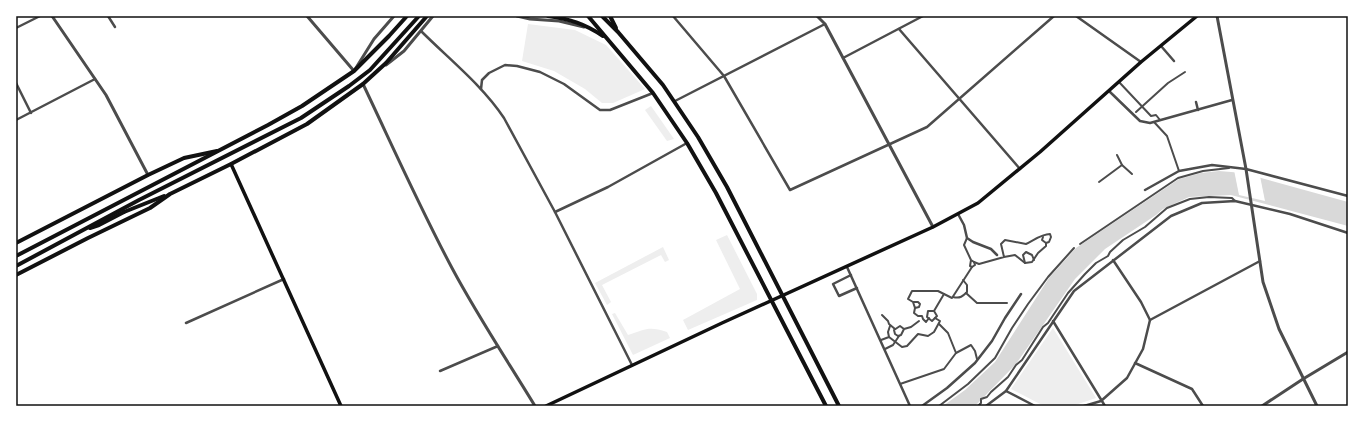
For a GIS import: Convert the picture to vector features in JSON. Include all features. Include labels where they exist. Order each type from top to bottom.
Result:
[{"type":"main road","points":[[16,256],[302,106],[354,71],[407,16]]},
{"type":"main road","points":[[16,266],[140,200],[301,118],[370,70],[419,16]]},
{"type":"main road","points":[[84,230],[99,226],[124,212],[170,194],[307,124],[364,84],[427,16]]},
{"type":"main road","points":[[548,16],[573,20],[610,40]]},
{"type":"main road","points":[[588,16],[653,92],[687,143],[716,193],[826,406]]},
{"type":"main road","points":[[602,16],[618,32],[663,85],[698,137],[727,188],[839,406]]},
{"type":"main road","points":[[611,16],[618,32]]},
{"type":"main road","points":[[546,406],[933,227],[982,200],[1045,148],[1141,62],[1197,16]]},
{"type":"main road","points":[[16,243],[184,158],[217,151]]},
{"type":"main road","points":[[231,164],[285,279],[341,406]]},
{"type":"main road","points":[[16,275],[150,208],[170,194]]},
{"type":"street","points":[[16,28],[40,16]]},
{"type":"street","points":[[52,16],[106,95],[148,175]]},
{"type":"street","points":[[108,16],[115,27]]},
{"type":"street","points":[[307,16],[354,71],[374,39],[394,16]]},
{"type":"street","points":[[378,70],[404,51],[433,16]]},
{"type":"street","points":[[517,16],[530,19],[559,21],[590,28]]},
{"type":"street","points":[[673,16],[724,76],[790,190],[927,127],[1054,16]]},
{"type":"street","points":[[817,16],[825,24],[933,227]]},
{"type":"street","points":[[843,58],[923,16]]},
{"type":"street","points":[[1076,16],[1141,62]]},
{"type":"street","points":[[1217,16],[1246,169],[1263,282],[1279,329],[1317,406]]},
{"type":"street","points":[[675,101],[825,24]]},
{"type":"street","points":[[899,29],[1020,169]]},
{"type":"street","points":[[421,31],[481,90],[504,118],[555,212],[632,365]]},
{"type":"street","points":[[1161,46],[1174,61]]},
{"type":"street","points":[[481,90],[482,80],[489,73],[505,65],[511,65],[540,72],[564,84],[600,110],[610,110],[653,92]]},
{"type":"street","points":[[1136,112],[1168,83],[1184,72]]},
{"type":"street","points":[[16,120],[95,79]]},
{"type":"street","points":[[1119,82],[1141,107],[1151,116],[1156,115],[1160,120]]},
{"type":"street","points":[[16,83],[31,113]]},
{"type":"street","points":[[364,84],[449,262],[535,406]]},
{"type":"street","points":[[1109,91],[1140,122],[1150,123],[1232,100]]},
{"type":"street","points":[[1196,102],[1198,110]]},
{"type":"street","points":[[1154,122],[1167,136],[1179,171]]},
{"type":"street","points":[[555,212],[608,186],[687,143]]},
{"type":"street","points":[[1117,155],[1122,165],[1132,174]]},
{"type":"street","points":[[1099,182],[1122,165]]},
{"type":"street","points":[[1146,190],[1179,171],[1212,165],[1246,169],[1348,196]]},
{"type":"street","points":[[1080,244],[1178,178],[1203,171],[1233,167]]},
{"type":"street","points":[[978,406],[981,403],[981,399],[987,396],[1002,383],[1016,365],[1022,360],[1043,327],[1048,323],[1077,282],[1096,264],[1108,256],[1110,252],[1123,240],[1145,227],[1167,208],[1184,200],[1215,197],[1232,198],[1235,201],[1290,214],[1348,233]]},
{"type":"street","points":[[986,406],[1006,391],[1074,291],[1171,216],[1202,204],[1235,201]]},
{"type":"street","points":[[958,214],[964,225],[967,238],[964,245],[970,260],[970,266],[972,267]]},
{"type":"street","points":[[970,260],[979,264],[1015,255],[1026,263],[1032,262],[1038,253],[1046,246],[1046,243],[1049,242],[1050,234],[1038,237],[1026,244],[1005,240],[1001,244],[1004,257]]},
{"type":"street","points":[[1043,236],[1042,240],[1046,243]]},
{"type":"street","points":[[967,238],[991,249],[997,255]]},
{"type":"street","points":[[939,406],[968,384],[996,358],[1012,328],[1028,304],[1048,277],[1074,248]]},
{"type":"street","points":[[1026,263],[1024,255],[1026,252],[1032,255],[1034,260]]},
{"type":"street","points":[[1084,406],[1101,401],[1128,378],[1143,349],[1150,320],[1141,302],[1113,260]]},
{"type":"street","points":[[1150,320],[1260,261]]},
{"type":"street","points":[[953,296],[972,267],[975,265],[974,262]]},
{"type":"street","points":[[846,267],[881,340],[910,406]]},
{"type":"street","points":[[851,275],[833,284],[839,296],[857,288]]},
{"type":"street","points":[[186,322],[285,279]]},
{"type":"street","points":[[915,308],[919,307],[920,304],[908,299],[912,291],[938,291],[952,298],[953,296],[957,298],[966,293],[967,286],[963,280]]},
{"type":"street","points":[[966,293],[977,303],[1007,303]]},
{"type":"street","points":[[944,294],[934,311],[936,316],[935,318],[948,333],[956,353]]},
{"type":"street","points":[[922,406],[948,388],[978,360],[992,341],[1021,294]]},
{"type":"street","points":[[913,302],[915,308],[914,313],[918,316],[922,316],[926,322],[929,318]]},
{"type":"street","points":[[929,318],[927,317],[928,311],[934,311]]},
{"type":"street","points":[[882,315],[888,321],[890,326],[895,329]]},
{"type":"street","points":[[918,316],[919,321]]},
{"type":"street","points":[[929,318],[932,321],[935,318]]},
{"type":"street","points":[[895,329],[900,326],[904,329],[911,327],[923,319]]},
{"type":"street","points":[[1053,321],[1104,406]]},
{"type":"street","points":[[889,337],[902,347],[907,346],[918,334],[928,336],[934,332],[939,324]]},
{"type":"street","points":[[889,337],[888,332],[890,326]]},
{"type":"street","points":[[895,329],[895,334],[899,336]]},
{"type":"street","points":[[885,349],[893,345],[903,333],[904,329]]},
{"type":"street","points":[[881,340],[889,337]]},
{"type":"street","points":[[900,384],[944,369],[956,353],[971,345],[978,360]]},
{"type":"street","points":[[440,371],[498,346]]},
{"type":"street","points":[[1262,406],[1348,352]]},
{"type":"street","points":[[1135,363],[1192,390],[1203,406]]},
{"type":"street","points":[[1006,391],[1035,406]]},
{"type":"shaded area","points":[[528,24],[575,30],[606,45],[645,89],[613,103],[602,103],[585,89],[554,71],[522,61]]},
{"type":"shaded area","points":[[651,106],[674,139],[667,141],[645,110]]},
{"type":"shaded area","points":[[1219,171],[1243,173],[1348,202],[1348,226],[1231,195],[1189,197],[1163,209],[1105,249],[1075,279],[1016,364],[977,404],[974,406],[943,406],[965,390],[995,362],[1049,278],[1076,248],[1179,179],[1201,173]]},
{"type":"shaded area","points":[[727,235],[757,294],[757,300],[688,330],[683,320],[740,289],[716,240]]},
{"type":"shaded area","points":[[663,247],[669,260],[665,262],[661,255],[602,285],[611,302],[607,305],[595,283]]},
{"type":"shaded area","points":[[615,313],[628,335],[644,330],[656,329],[667,332],[670,338],[633,355],[612,314]]},
{"type":"shaded area","points":[[1053,328],[1096,398],[1072,406],[1044,406],[1011,389]]},
{"type":"pier","points":[[1234,170],[1245,171],[1260,176],[1265,201],[1239,195]]}]
